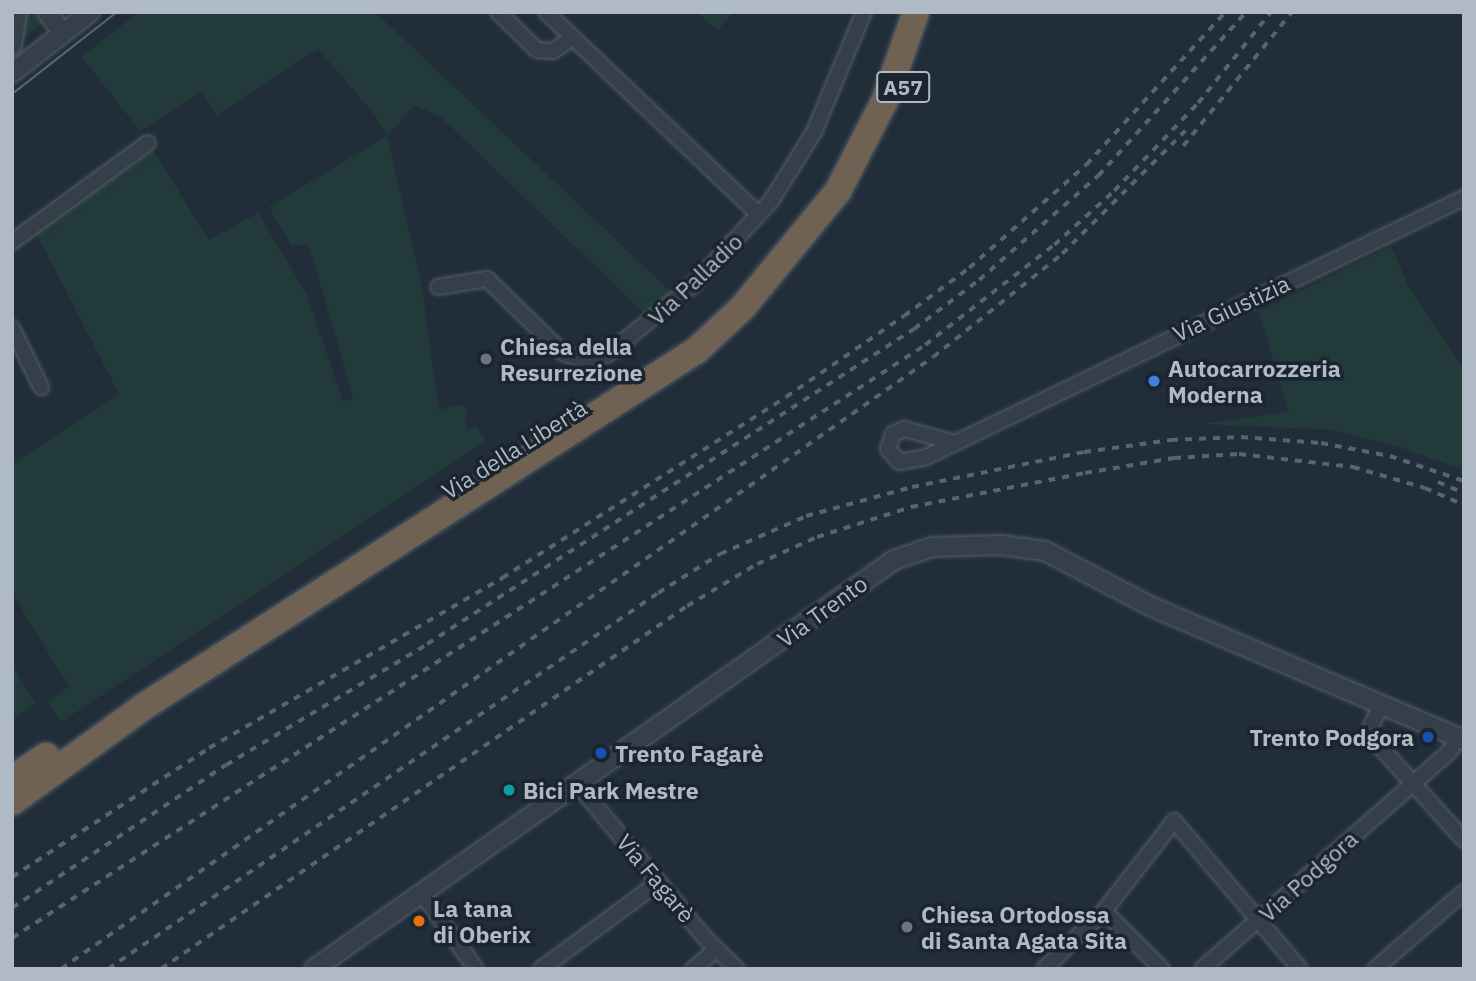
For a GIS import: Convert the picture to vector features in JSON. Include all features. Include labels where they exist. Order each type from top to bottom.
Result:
[{"type":"highway","name":"Via della Libertà","points":[[12,779],[354,549],[681,342],[731,298],[822,185],[877,82],[901,12]]},
{"type":"highway","points":[[859,155],[885,100],[916,12]]},
{"type":"highway","name":"A57","points":[[859,155],[897,100],[933,12]]},
{"type":"highway","name":"Via della Libertà","points":[[12,802],[87,745],[697,350],[743,307],[799,244],[859,155]]},
{"type":"highway","points":[[12,795],[87,745]]},
{"type":"street","points":[[12,46],[17,12]]},
{"type":"street","points":[[47,12],[64,33]]},
{"type":"street","points":[[12,73],[90,12]]},
{"type":"street","points":[[498,12],[537,50],[553,51],[572,38]]},
{"type":"street","points":[[546,12],[759,215]]},
{"type":"street","name":"Via Palladio","points":[[438,287],[487,279],[563,353],[596,360],[659,317],[759,215],[814,132],[864,12]]},
{"type":"street","points":[[12,242],[148,143]]},
{"type":"street","name":"Via Giustizia","points":[[956,439],[1464,198]]},
{"type":"street","points":[[12,328],[41,387]]},
{"type":"street","name":"Via Trento","points":[[321,967],[894,559],[940,547],[1001,545],[1045,551],[1128,596],[1380,707],[1460,739]]},
{"type":"street","points":[[1380,707],[1369,731],[1464,839]]},
{"type":"street","name":"Via Podgora","points":[[1202,969],[1450,751],[1460,739]]},
{"type":"street","name":"Via Fagarè","points":[[578,785],[716,950],[737,969]]},
{"type":"street","points":[[1044,969],[1104,911],[1174,821],[1300,969]]},
{"type":"street","points":[[541,969],[659,882]]},
{"type":"street","points":[[1375,969],[1464,892]]},
{"type":"street","points":[[422,894],[476,969]]},
{"type":"street","points":[[1104,911],[1162,969]]},
{"type":"street","points":[[693,969],[716,950]]},
{"type":"green space","points":[[25,12],[40,12],[46,20],[20,42]]},
{"type":"green space","points":[[139,12],[375,12],[671,292],[645,314],[442,118],[415,105],[387,136],[376,116],[318,49],[216,116],[202,91],[140,131],[82,57]]},
{"type":"green space","points":[[696,12],[734,12],[718,30]]},
{"type":"green space","points":[[387,136],[421,282],[439,410],[463,404],[468,411],[464,423],[469,429],[476,426],[486,441],[61,722],[48,701],[69,687],[12,593],[12,464],[119,394],[36,233],[153,150],[209,240],[258,213],[307,295],[343,402],[353,397],[309,245],[291,245],[269,207]]},
{"type":"green space","points":[[1391,246],[1408,285],[1464,370],[1464,470],[1399,447],[1333,430],[1202,424],[1289,412],[1259,312]]},
{"type":"green space","points":[[12,665],[36,704],[12,720]]},
{"type":"tram line","points":[[12,94],[117,12]]},
{"type":"railway","points":[[12,877],[209,748],[502,578],[786,397],[904,316],[969,268],[1086,165],[1225,12]]},
{"type":"railway","points":[[12,908],[226,765],[427,644],[914,329],[979,280],[1098,176],[1246,12]]},
{"type":"railway","points":[[12,938],[925,345],[1054,245],[1114,191],[1198,103],[1271,12]]},
{"type":"railway","points":[[1183,146],[1292,12]]},
{"type":"railway","points":[[61,969],[933,357],[1062,254],[1185,131]]},
{"type":"railway","points":[[108,969],[658,593],[720,554],[806,516],[912,487],[1084,452],[1171,440],[1241,437],[1321,443],[1390,456],[1464,481]]},
{"type":"railway","points":[[161,969],[687,606],[757,564],[817,537],[911,507],[1174,458],[1239,454],[1353,467],[1425,488],[1464,505]]},
{"type":"railway","points":[[1438,482],[1464,493]]},
{"type":"place","name":"Chiesa della Resurrezione","points":[[486,359]]},
{"type":"place","name":"Autocarrozzeria Moderna","points":[[1154,381]]},
{"type":"place","name":"Trento Podgora","points":[[1428,737]]},
{"type":"place","name":"Trento Fagarè","points":[[601,753]]},
{"type":"place","name":"Bici Park Mestre","points":[[509,790]]},
{"type":"place","name":"La tana di Oberix","points":[[419,921]]},
{"type":"place","name":"Chiesa Ortodossa di Santa Agata Sita","points":[[907,927]]}]
